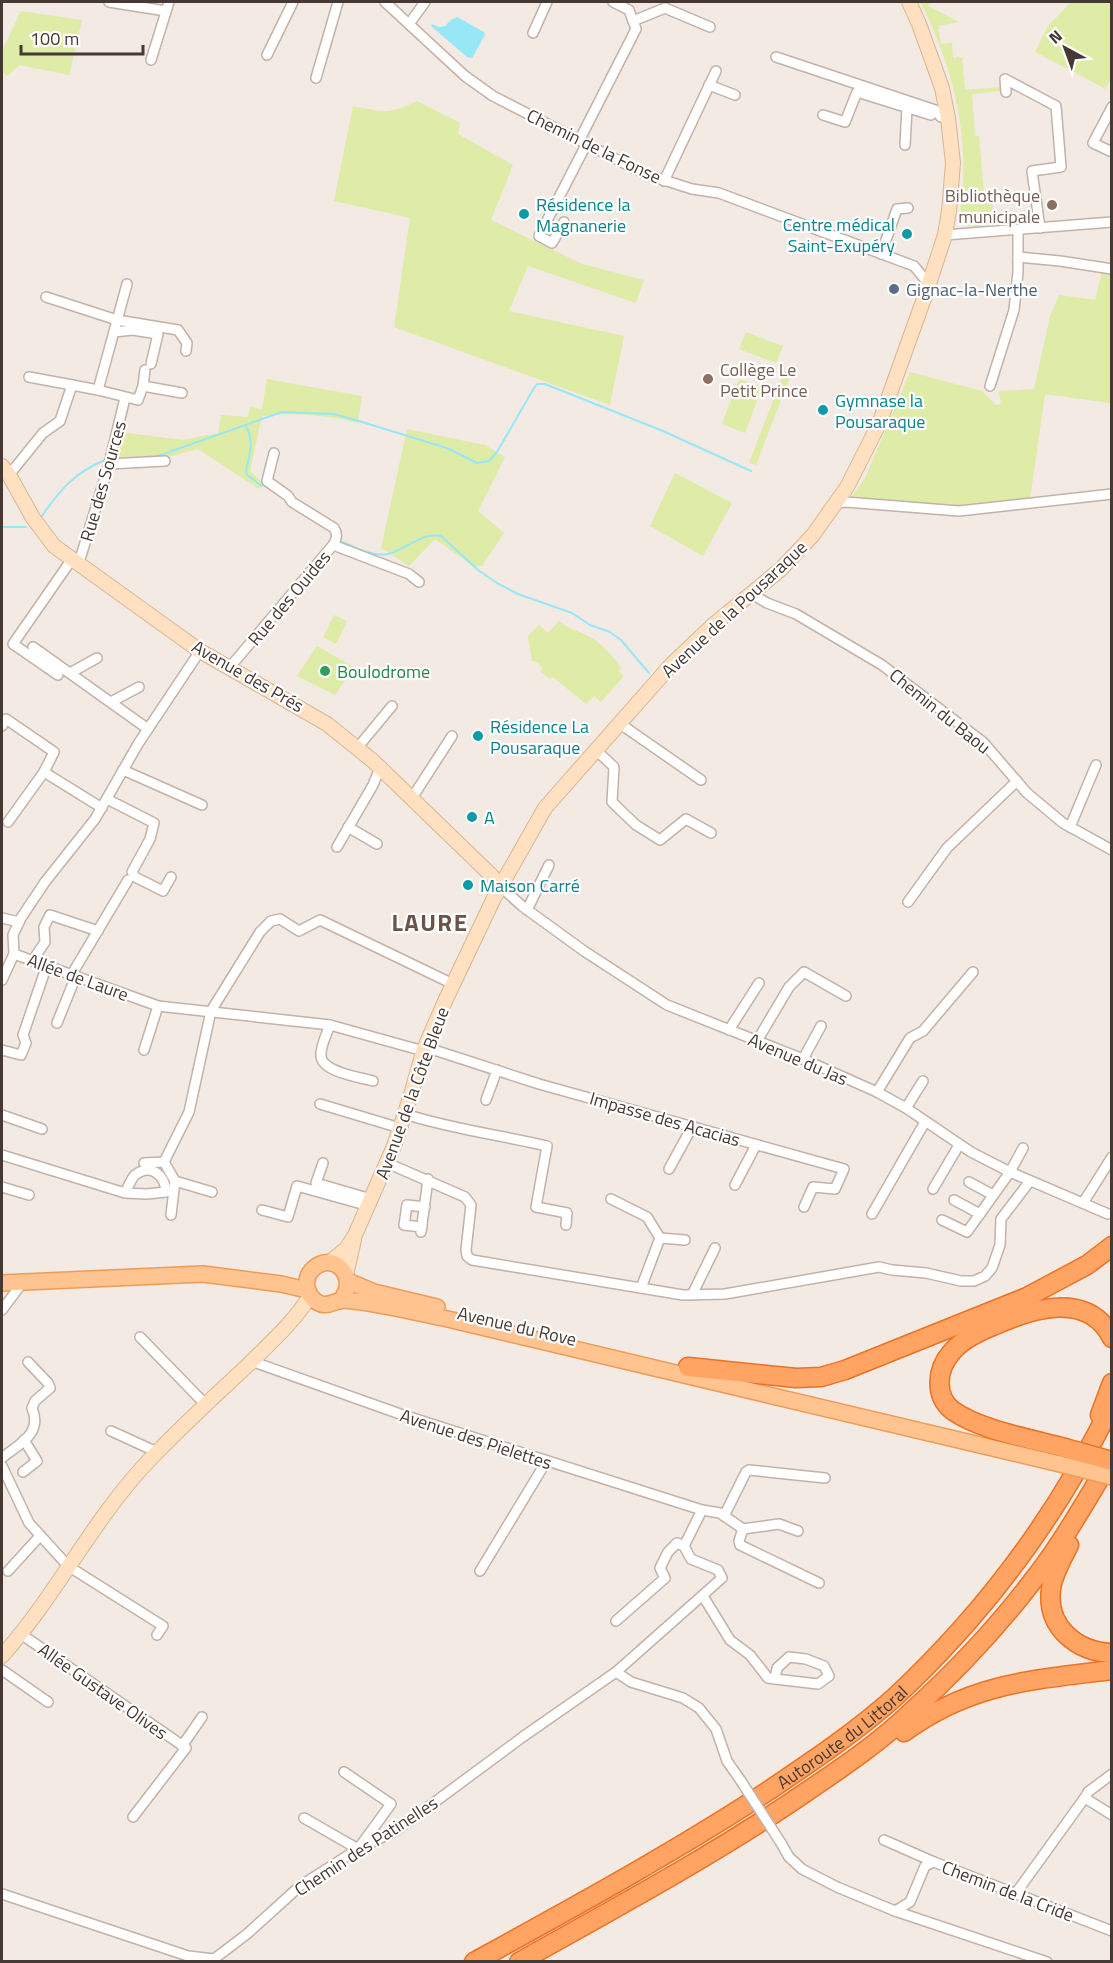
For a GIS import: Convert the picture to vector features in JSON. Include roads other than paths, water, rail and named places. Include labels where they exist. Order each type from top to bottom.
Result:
[{"type":"highway","points":[[687,1367],[796,1378],[821,1377],[845,1370],[1027,1297],[1087,1265],[1112,1246]]},
{"type":"highway","points":[[1112,1338],[1095,1316],[1078,1309],[1059,1307],[1036,1310],[1012,1317],[977,1333],[950,1353],[942,1366],[939,1377],[939,1389],[947,1405],[954,1411],[985,1426],[1063,1455],[1112,1461]]},
{"type":"highway","points":[[962,1628],[1014,1558],[1068,1476],[1101,1411],[1112,1383]]},
{"type":"highway","name":"Autoroute du Littoral","points":[[474,1962],[716,1826],[817,1759],[894,1698],[962,1628],[1030,1544],[1067,1488],[1112,1404]]},
{"type":"highway","name":"Autoroute du Littoral","points":[[519,1962],[726,1845],[866,1749],[909,1715],[968,1656],[1032,1582],[1112,1461]]},
{"type":"highway","points":[[1112,1470],[1076,1531],[1058,1568],[1051,1588],[1051,1604],[1057,1621],[1067,1637],[1086,1649],[1100,1653],[1112,1653]]},
{"type":"highway","points":[[624,1904],[790,1812],[912,1725],[958,1700],[990,1688],[1024,1681],[1112,1670]]},
{"type":"main road","points":[[309,1287],[314,1268],[321,1264],[337,1265],[347,1278],[345,1295],[334,1303]]},
{"type":"main road","points":[[2,1283],[203,1274],[247,1279],[292,1278],[309,1287],[321,1304],[361,1302],[452,1320],[1063,1455],[1112,1477]]},
{"type":"main road","name":"Avenue du Rove","points":[[347,1278],[384,1294],[1063,1455]]},
{"type":"street","points":[[109,2],[167,6],[151,60]]},
{"type":"street","points":[[267,55],[293,2]]},
{"type":"street","points":[[316,78],[338,2]]},
{"type":"street","name":"Chemin de la Fonse","points":[[385,2],[465,76],[493,96],[645,174],[692,189],[718,194],[914,266]]},
{"type":"street","points":[[409,24],[425,2]]},
{"type":"street","points":[[532,33],[547,2]]},
{"type":"street","points":[[564,222],[554,242],[550,243],[539,236],[636,29],[629,10],[613,2]]},
{"type":"street","name":"Avenue de la Pousaraque","points":[[500,886],[545,808],[619,723],[695,640],[781,569],[813,535],[837,503],[881,421],[945,235],[949,211],[952,163],[942,88],[909,2]]},
{"type":"street","points":[[633,21],[665,8],[710,27]]},
{"type":"street","points":[[776,57],[935,110],[945,118]]},
{"type":"street","points":[[664,181],[716,71]]},
{"type":"street","points":[[1006,92],[1005,79],[1056,106],[1061,167],[1032,171],[1040,228]]},
{"type":"street","points":[[709,85],[735,95]]},
{"type":"street","points":[[823,115],[845,122],[857,92],[945,118]]},
{"type":"street","points":[[1112,107],[1094,143],[1112,152]]},
{"type":"street","points":[[905,145],[907,108]]},
{"type":"street","points":[[881,254],[897,209],[908,208]]},
{"type":"street","points":[[945,235],[1112,222]]},
{"type":"street","points":[[990,386],[1014,310],[1018,230]]},
{"type":"street","points":[[1018,257],[1112,269]]},
{"type":"street","points":[[914,266],[935,264]]},
{"type":"street","points":[[914,266],[928,283]]},
{"type":"street","points":[[98,390],[127,284]]},
{"type":"street","points":[[46,297],[117,320],[178,330],[188,343],[186,351]]},
{"type":"street","points":[[29,377],[138,400],[158,334],[133,330],[114,332]]},
{"type":"street","points":[[5,470],[60,421],[72,385]]},
{"type":"street","points":[[142,386],[182,393]]},
{"type":"street","name":"Rue des Sources","points":[[58,675],[13,644],[74,561],[81,556],[109,464],[125,398]]},
{"type":"street","name":"Rue des Ouides","points":[[230,667],[337,539],[337,532],[334,528],[292,502],[288,496],[267,481],[274,453]]},
{"type":"street","points":[[109,464],[165,461]]},
{"type":"street","name":"Avenue des Prés","points":[[5,470],[33,518],[54,546],[200,651],[314,715],[358,747],[500,886]]},
{"type":"street","points":[[837,503],[846,501],[959,511],[1112,494]]},
{"type":"street","points":[[333,545],[409,574],[418,582]]},
{"type":"street","name":"Chemin du Baou","points":[[752,594],[767,603],[796,614],[882,665],[983,742],[1027,793],[1070,827],[1112,850]]},
{"type":"street","points":[[33,647],[148,729]]},
{"type":"street","name":"Allée de Laure","points":[[200,651],[148,729],[95,819],[45,882],[19,922],[13,935],[14,954],[158,1006],[330,1024],[420,1050],[424,1049]]},
{"type":"street","points":[[70,674],[97,658]]},
{"type":"street","points":[[111,702],[139,687]]},
{"type":"street","points":[[358,747],[392,706]]},
{"type":"street","points":[[2,726],[6,719],[54,752],[44,772],[8,822]]},
{"type":"street","points":[[619,723],[701,780]]},
{"type":"street","points":[[412,798],[452,736]]},
{"type":"street","points":[[596,750],[614,766],[612,802],[636,825],[660,840],[686,819],[711,833]]},
{"type":"street","points":[[1070,827],[1096,765]]},
{"type":"street","points":[[338,848],[380,768]]},
{"type":"street","points":[[123,770],[202,805]]},
{"type":"street","points":[[44,772],[102,808]]},
{"type":"street","points":[[908,902],[947,849],[1017,781]]},
{"type":"street","points":[[107,799],[154,823],[150,839],[132,872],[135,877],[164,891],[171,877]]},
{"type":"street","points":[[348,827],[377,844]]},
{"type":"street","points":[[527,910],[549,865]]},
{"type":"street","points":[[57,1023],[74,975],[128,880]]},
{"type":"street","name":"Avenue du Jas","points":[[500,886],[506,894],[584,951],[667,1005],[803,1059],[877,1092],[906,1108],[958,1145],[1010,1172],[1108,1214]]},
{"type":"street","name":"Avenue de la Côte Bleue","points":[[329,1263],[346,1249],[370,1203],[405,1114],[424,1049],[500,886]]},
{"type":"street","points":[[33,960],[45,942],[44,927],[50,915],[98,931]]},
{"type":"street","points":[[2,918],[19,922]]},
{"type":"street","points":[[164,1162],[189,1112],[211,1011],[260,932],[271,921],[280,919],[299,931],[320,920],[453,984]]},
{"type":"street","points":[[2,980],[5,963],[14,954]]},
{"type":"street","points":[[2,1050],[21,1055],[26,1043],[23,1035],[47,965]]},
{"type":"street","points":[[757,1041],[789,987],[804,972],[846,996]]},
{"type":"street","points":[[877,1092],[909,1038],[923,1031],[973,972]]},
{"type":"street","points":[[729,1030],[759,983]]},
{"type":"street","points":[[144,1050],[158,1006]]},
{"type":"street","points":[[330,1024],[320,1054],[322,1063],[330,1069],[373,1081]]},
{"type":"street","points":[[803,1059],[821,1026]]},
{"type":"street","name":"Impasse des Acacias","points":[[424,1049],[428,1048],[497,1070],[844,1169],[835,1189],[813,1187],[804,1207]]},
{"type":"street","points":[[486,1100],[497,1070]]},
{"type":"street","points":[[906,1108],[923,1081]]},
{"type":"street","points":[[320,1104],[400,1128]]},
{"type":"street","points":[[405,1114],[468,1131],[547,1146],[536,1207],[567,1213],[566,1225]]},
{"type":"street","points":[[2,1115],[42,1130]]},
{"type":"street","points":[[872,1214],[925,1122]]},
{"type":"street","points":[[669,1169],[692,1126]]},
{"type":"street","points":[[735,1185],[756,1145]]},
{"type":"street","points":[[933,1189],[958,1145]]},
{"type":"street","points":[[942,1220],[967,1232],[1010,1172],[1023,1148]]},
{"type":"street","points":[[2,1155],[125,1192]]},
{"type":"street","points":[[1083,1203],[1112,1157]]},
{"type":"street","points":[[144,1163],[164,1162]]},
{"type":"street","points":[[164,1162],[175,1180],[171,1215]]},
{"type":"street","points":[[323,1163],[316,1183],[370,1203]]},
{"type":"street","points":[[387,1163],[428,1179],[468,1200],[471,1205],[466,1250],[467,1256],[472,1260],[641,1288],[692,1294],[725,1294],[879,1266],[961,1281],[974,1281],[985,1276],[992,1268],[1000,1245],[1001,1219],[1030,1181]]},
{"type":"street","points":[[424,1207],[407,1205],[404,1225],[422,1230],[428,1179]]},
{"type":"street","points":[[175,1180],[212,1192]]},
{"type":"street","points":[[969,1182],[993,1195]]},
{"type":"street","points":[[262,1210],[288,1217],[297,1186],[370,1203]]},
{"type":"street","points":[[2,1187],[29,1195]]},
{"type":"street","points":[[611,1199],[647,1217],[660,1238]]},
{"type":"street","points":[[954,1200],[980,1214]]},
{"type":"street","name":"Avenue de la Côte Bleue","points":[[347,1278],[355,1235]]},
{"type":"street","points":[[641,1288],[660,1238]]},
{"type":"street","points":[[660,1238],[685,1240]]},
{"type":"street","points":[[692,1294],[715,1248]]},
{"type":"street","points":[[2,1310],[23,1282]]},
{"type":"street","points":[[2,1656],[21,1634],[117,1498],[157,1452],[284,1330],[303,1308],[309,1287]]},
{"type":"street","points":[[284,1330],[309,1312],[334,1303]]},
{"type":"street","points":[[140,1337],[206,1405]]},
{"type":"street","name":"Avenue des Pielettes","points":[[251,1361],[400,1414],[546,1462],[702,1510],[720,1513],[742,1529]]},
{"type":"street","points":[[2,1458],[31,1434],[35,1425],[32,1408],[35,1401],[50,1388],[28,1362]]},
{"type":"street","points":[[111,1431],[157,1452]]},
{"type":"street","points":[[24,1440],[38,1461]]},
{"type":"street","points":[[23,1472],[46,1454]]},
{"type":"street","points":[[480,1571],[546,1462]]},
{"type":"street","points":[[2,1466],[5,1481],[29,1523],[40,1536],[68,1566],[163,1626],[157,1635]]},
{"type":"street","points":[[724,1516],[749,1470],[825,1478]]},
{"type":"street","points":[[684,1546],[702,1510]]},
{"type":"street","points":[[798,1530],[779,1524],[742,1529],[739,1541],[740,1545],[819,1584]]},
{"type":"street","points":[[8,1571],[40,1536]]},
{"type":"street","points":[[616,1621],[665,1578],[660,1568],[668,1552],[677,1543],[684,1546],[691,1559],[718,1570],[722,1578],[616,1672],[632,1682],[682,1698],[699,1708],[716,1729],[727,1761],[789,1857],[802,1869],[837,1887],[895,1911],[1047,1962]]},
{"type":"street","points":[[703,1596],[730,1640],[750,1655],[768,1678],[774,1679],[818,1684],[829,1676],[824,1666],[806,1659],[789,1657],[777,1668],[774,1679]]},
{"type":"street","name":"Allée Gustave Olives","points":[[21,1634],[184,1747]]},
{"type":"street","points":[[2,1670],[48,1702]]},
{"type":"street","name":"Chemin des Patinelles","points":[[2,1893],[188,1956],[214,1959],[247,1934],[300,1886],[358,1849],[397,1830],[524,1736],[616,1672]]},
{"type":"street","points":[[133,1817],[184,1747],[202,1717]]},
{"type":"street","points":[[304,1818],[358,1849],[392,1804],[344,1772]]},
{"type":"street","points":[[1016,1893],[1088,1791],[1112,1774]]},
{"type":"street","points":[[1086,1796],[1088,1800],[1112,1815]]},
{"type":"street","points":[[884,1840],[934,1862]]},
{"type":"street","name":"Chemin de la Cride","points":[[895,1911],[910,1902],[925,1866],[934,1862],[1112,1931]]},
{"type":"water","points":[[457,17],[484,32],[485,35],[472,58],[467,57],[431,26],[432,24],[439,27],[445,26]]},
{"type":"waterway","points":[[155,457],[282,412],[334,414],[447,448],[477,463],[489,461],[497,452],[534,388],[537,384],[545,384],[663,431],[751,471]]},
{"type":"waterway","points":[[245,425],[251,442],[247,475],[262,486]]},
{"type":"waterway","points":[[42,516],[76,476],[105,460]]},
{"type":"waterway","points":[[2,527],[26,527]]},
{"type":"waterway","points":[[343,542],[383,555],[421,538],[441,536],[478,570],[497,583],[518,594],[572,613],[590,625],[610,632],[621,640],[649,673]]},
{"type":"place","name":"Bibliothèque municipale","points":[[1052,205]]},
{"type":"place","name":"Résidence la Magnanerie","points":[[524,214]]},
{"type":"place","name":"Centre médical Saint-Exupéry","points":[[907,234]]},
{"type":"place","name":"Gignac-la-Nerthe","points":[[894,289]]},
{"type":"place","name":"Collège Le Petit Prince","points":[[708,379]]},
{"type":"place","name":"Gymnase la Pousaraque","points":[[823,410]]},
{"type":"place","name":"Boulodrome","points":[[325,671]]},
{"type":"place","name":"Résidence La Pousaraque","points":[[478,736]]},
{"type":"place","name":"A","points":[[472,817]]},
{"type":"place","name":"Maison Carré","points":[[468,885]]},
{"type":"district","name":"LAURE","points":[[430,922]]}]
